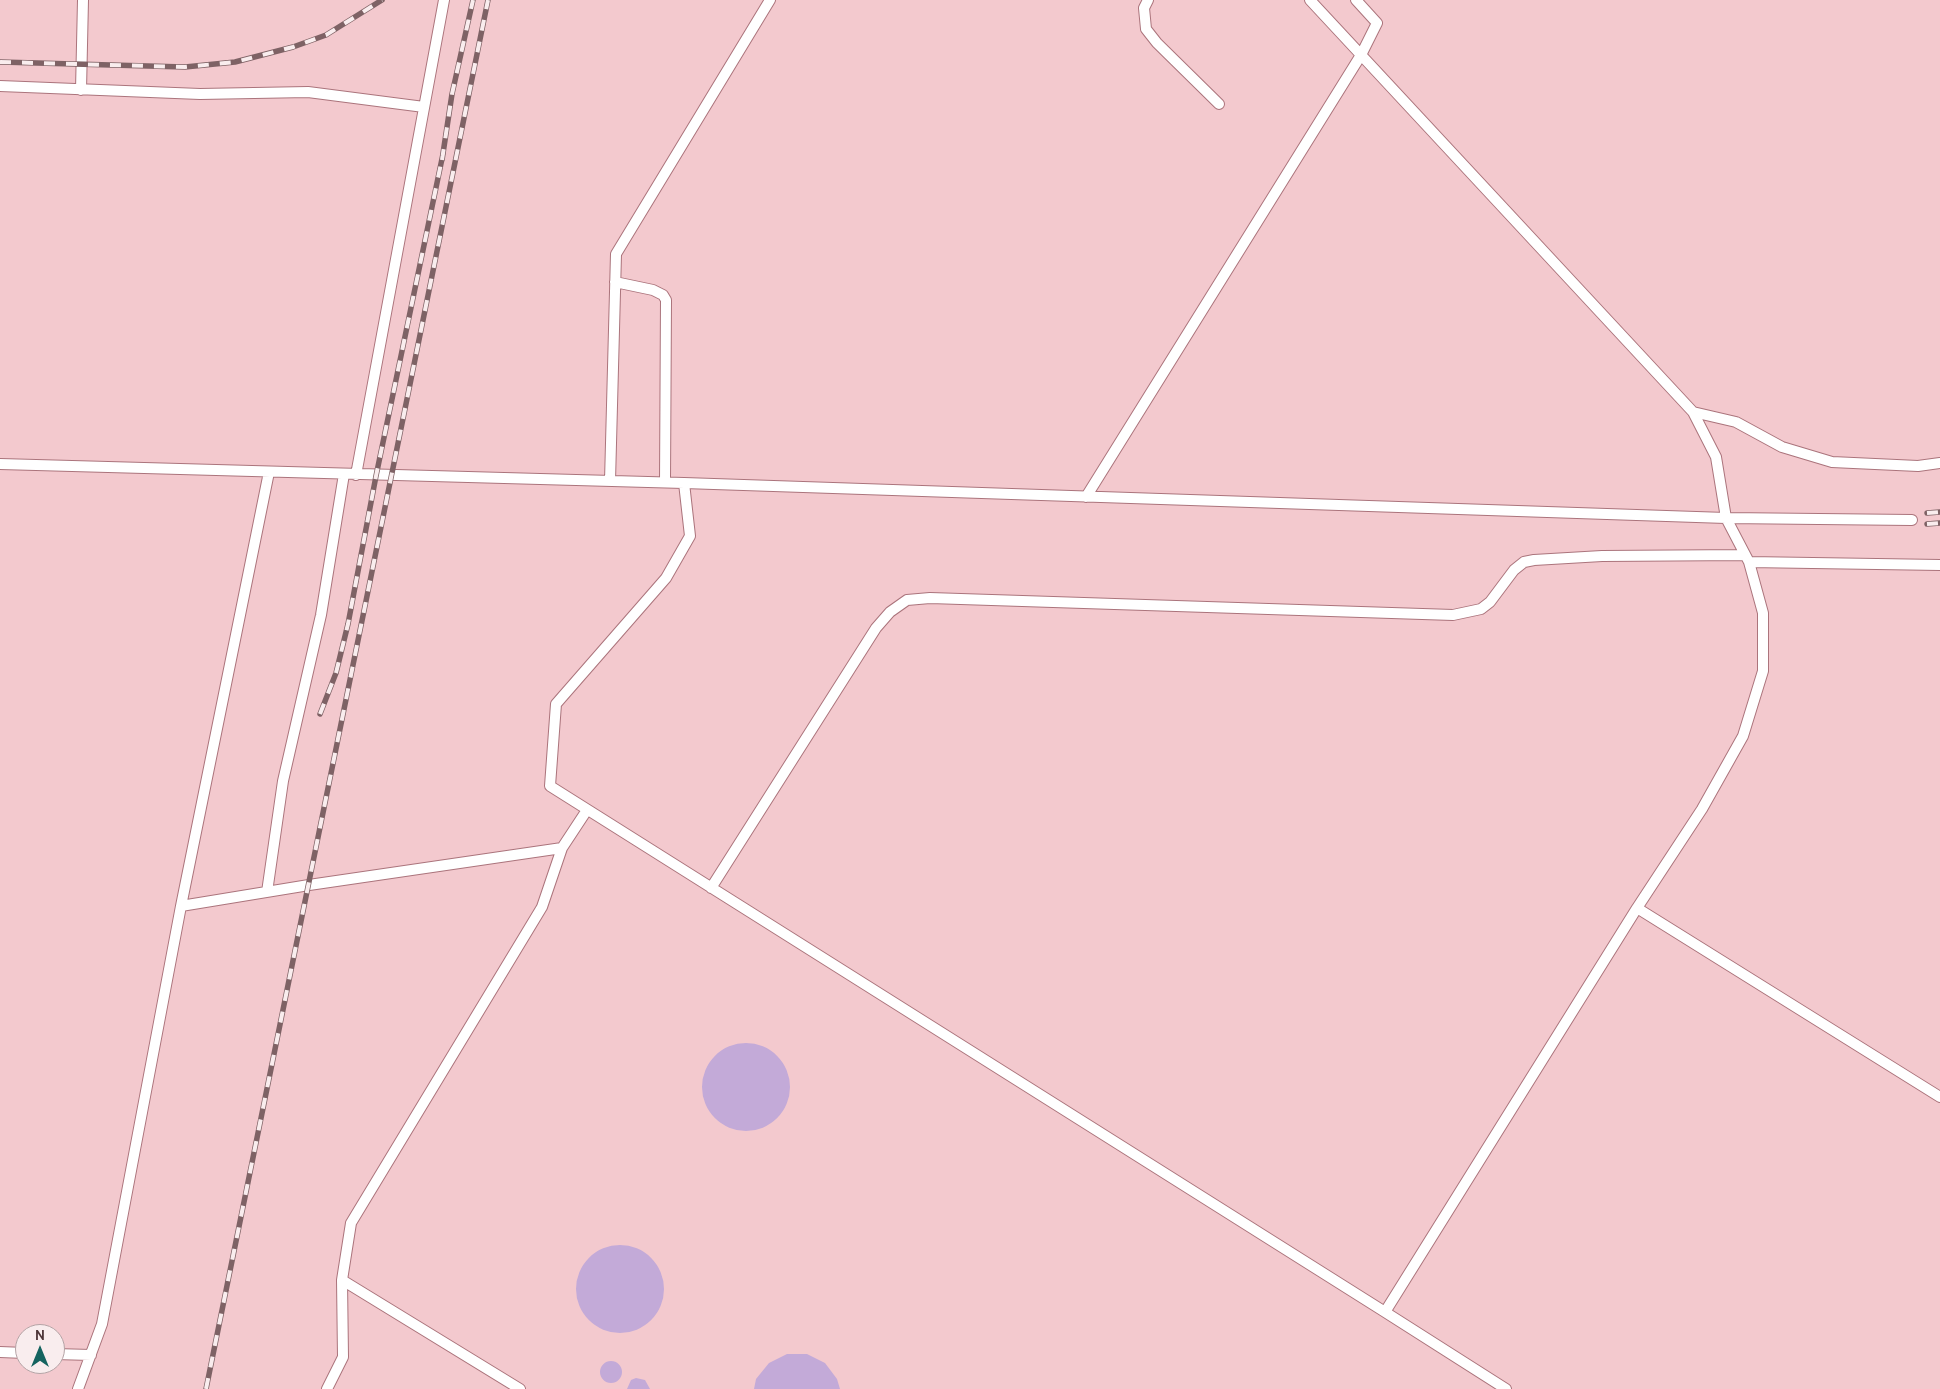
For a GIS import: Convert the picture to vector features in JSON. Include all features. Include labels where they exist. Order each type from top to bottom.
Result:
[{"type":"lane","points":[[81,90],[83,0]]},
{"type":"lane","points":[[356,475],[444,0]]},
{"type":"lane","points":[[610,481],[616,254],[770,0]]},
{"type":"lane","points":[[1148,0],[1144,8],[1146,29],[1157,43],[1219,104]]},
{"type":"lane","points":[[1310,0],[1694,412],[1716,457],[1726,518],[1747,559],[1763,613],[1763,671],[1743,736],[1702,809],[1637,908],[1385,1312]]},
{"type":"lane","points":[[1086,496],[1361,55],[1377,23],[1356,0]]},
{"type":"lane","points":[[0,86],[200,94],[308,92],[424,107]]},
{"type":"lane","points":[[615,282],[653,290],[663,294],[666,300],[665,482]]},
{"type":"lane","points":[[1694,412],[1736,422],[1782,448],[1832,462],[1918,466],[1940,463]]},
{"type":"lane","points":[[0,464],[665,482],[1726,518],[1912,520]]},
{"type":"lane","points":[[78,1389],[102,1324],[181,906],[269,472]]},
{"type":"lane","points":[[267,892],[283,781],[321,615],[344,474]]},
{"type":"lane","points":[[684,483],[690,536],[666,578],[556,704],[550,786],[1506,1389]]},
{"type":"lane","points":[[711,888],[876,628],[890,612],[907,600],[930,598],[1453,615],[1481,609],[1490,602],[1514,570],[1524,562],[1534,560],[1602,556],[1940,565]]},
{"type":"lane","points":[[327,1389],[343,1357],[342,1280],[351,1223],[542,907],[562,848],[587,810]]},
{"type":"lane","points":[[181,906],[562,848]]},
{"type":"lane","points":[[1637,908],[1940,1097]]},
{"type":"lane","points":[[342,1280],[520,1389]]},
{"type":"lane","points":[[0,1352],[15,1353]]},
{"type":"lane","points":[[65,1354],[91,1355]]},
{"type":"shaded area","points":[[0,0],[1940,0],[1940,1389],[0,1389]]},
{"type":"building","points":[[746,1043],[763,1047],[777,1056],[786,1070],[790,1087],[786,1104],[777,1118],[763,1127],[746,1131],[729,1127],[715,1118],[706,1104],[702,1087],[706,1070],[715,1056],[729,1047]]},
{"type":"building","points":[[620,1245],[637,1248],[645,1252],[657,1264],[661,1272],[664,1289],[661,1306],[657,1314],[645,1326],[637,1330],[620,1333],[603,1330],[595,1326],[583,1314],[579,1306],[576,1289],[579,1272],[583,1264],[595,1252],[603,1248]]},
{"type":"building","points":[[787,1354],[807,1354],[825,1363],[837,1379],[840,1389],[754,1389],[756,1379],[769,1363]]},
{"type":"building","points":[[611,1361],[619,1364],[622,1372],[619,1380],[611,1383],[603,1380],[600,1372],[603,1364]]},
{"type":"building","points":[[636,1378],[645,1380],[650,1389],[627,1389],[631,1380]]},
{"type":"railway","points":[[0,62],[185,67],[235,62],[293,47],[326,35],[382,0]]},
{"type":"railway","points":[[442,160],[452,94],[473,0]]},
{"type":"railway","points":[[206,1389],[488,0]]},
{"type":"railway","points":[[320,714],[336,673],[348,624],[376,476],[443,154]]},
{"type":"railway","points":[[1927,513],[1940,512]]},
{"type":"railway","points":[[1927,524],[1940,523]]}]
